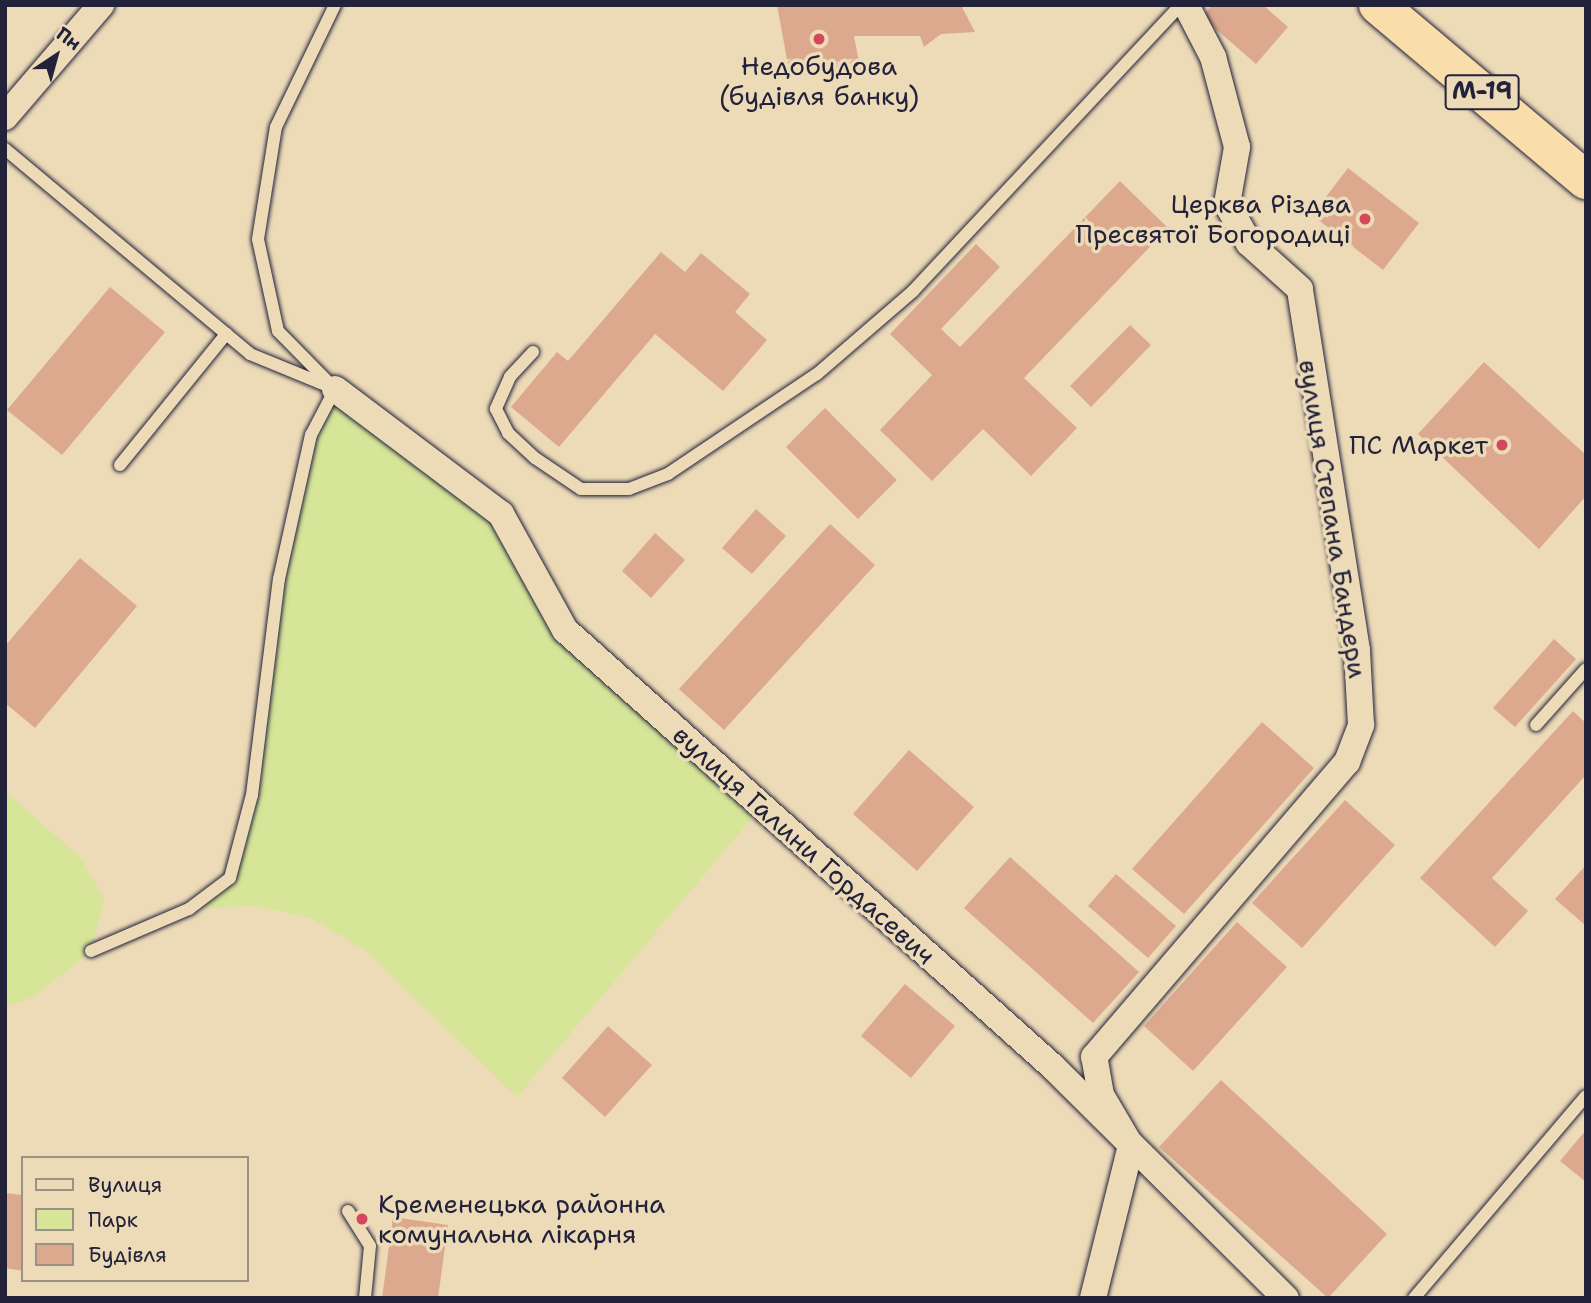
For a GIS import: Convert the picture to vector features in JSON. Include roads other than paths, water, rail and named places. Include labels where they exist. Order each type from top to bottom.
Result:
[{"type":"highway","name":"М-19","points":[[1378,5],[1586,180]]},
{"type":"street","points":[[10,107],[101,5]]},
{"type":"street","name":"вулиця Степана Бандери","points":[[1131,1146],[1101,1095],[1094,1057],[1347,762],[1361,725],[1357,650],[1300,289],[1249,243],[1227,204],[1237,147],[1213,57],[1184,5]]},
{"type":"street","name":"вулиця Галини Гордасевич","points":[[335,389],[501,514],[565,630],[1043,1058],[1286,1298]]},
{"type":"street","points":[[1093,1298],[1131,1146]]},
{"type":"lane","points":[[335,5],[276,127],[258,239],[278,331],[335,389]]},
{"type":"lane","points":[[533,352],[510,377],[496,409],[508,433],[535,458],[581,489],[629,489],[668,474],[817,374],[913,291],[1184,5]]},
{"type":"lane","points":[[5,149],[250,354],[335,389]]},
{"type":"lane","points":[[120,465],[226,334]]},
{"type":"lane","points":[[91,951],[189,909],[230,878],[252,795],[258,707],[282,566],[311,435],[335,389]]},
{"type":"lane","points":[[1536,725],[1586,668]]},
{"type":"lane","points":[[1414,1298],[1586,1096]]},
{"type":"lane","points":[[348,1211],[370,1247],[365,1298]]},
{"type":"place","name":"Недобудова (будівля банку)","points":[[819,39]]},
{"type":"place","name":"Церква Різдва Пресвятої Богородиці","points":[[1365,219]]},
{"type":"place","name":"ПС Маркет","points":[[1502,445]]},
{"type":"place","name":"Кременецька районна комунальна лікарня","points":[[362,1219]]}]
